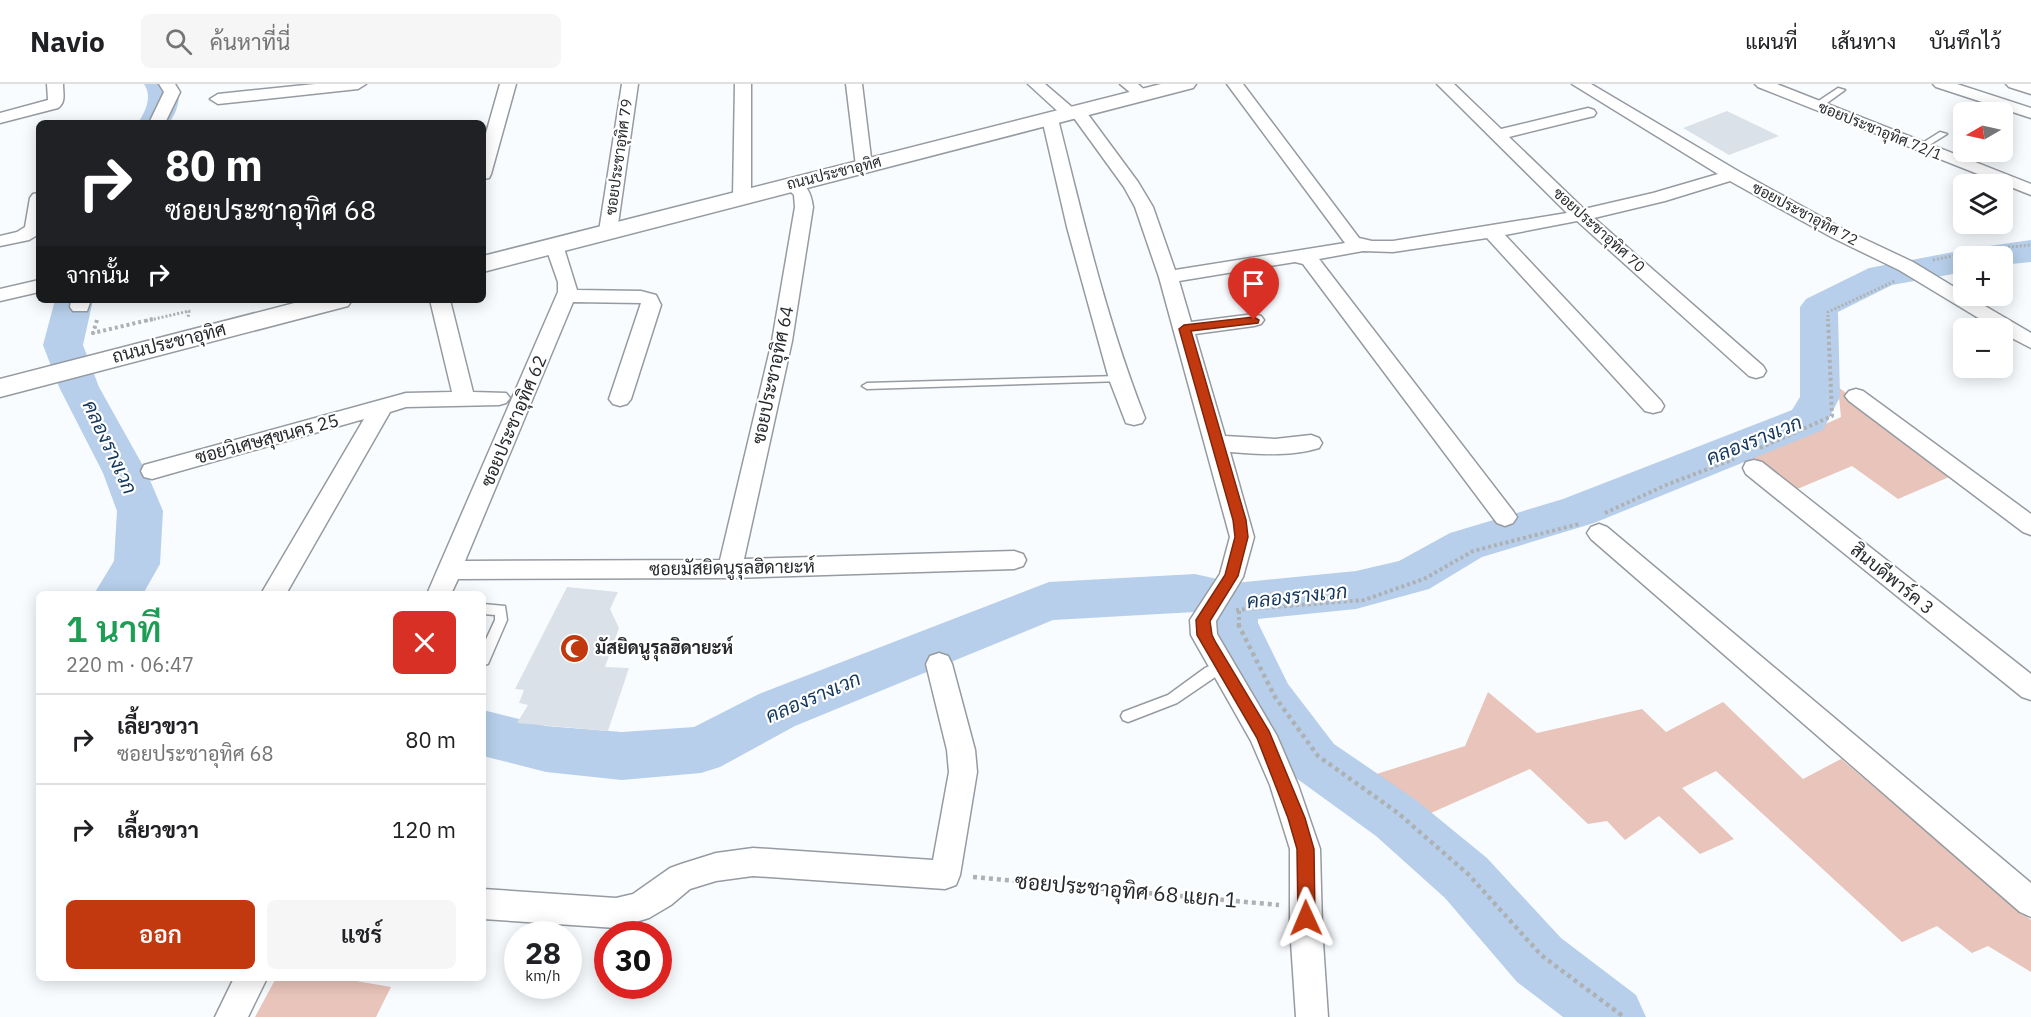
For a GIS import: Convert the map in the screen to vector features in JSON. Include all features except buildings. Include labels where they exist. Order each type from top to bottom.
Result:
[{"type":"main road","name":"ถนนประชาอุทิศ","points":[[486,263],[1066,115],[1135,90],[1186,84]]},
{"type":"main road","name":"ถนนประชาอุทิศ","points":[[0,388],[322,303]]},
{"type":"street","points":[[0,118],[52,105],[56,102],[55,84]]},
{"type":"street","points":[[158,120],[172,92],[167,84]]},
{"type":"street","points":[[218,99],[358,84]]},
{"type":"street","points":[[486,154],[489,133],[508,84]]},
{"type":"street","name":"ซอยประชาอุทิศ 79","points":[[608,231],[630,84]]},
{"type":"street","points":[[742,84],[742,196]]},
{"type":"street","points":[[854,84],[864,166]]},
{"type":"street","points":[[1036,84],[1132,186],[1144,207],[1184,329],[1242,537],[1231,576],[1203,620],[1204,635],[1263,736],[1296,818],[1305,849],[1312,1017]]},
{"type":"street","points":[[1235,84],[1353,242],[1360,246]]},
{"type":"street","name":"ซอยประชาอุทิศ 70","points":[[1445,84],[1581,216],[1756,371]]},
{"type":"street","name":"ซอยประชาอุทิศ 72","points":[[1580,84],[1732,175],[1839,234],[1920,274],[2031,342]]},
{"type":"street","name":"ซอยประชาอุทิศ 72/1","points":[[1763,84],[2031,190]]},
{"type":"street","points":[[1941,84],[2031,113]]},
{"type":"street","points":[[2014,84],[2031,89]]},
{"type":"street","points":[[1498,135],[1588,113]]},
{"type":"street","points":[[1066,115],[1076,227],[1119,379],[1134,418]]},
{"type":"street","points":[[1168,277],[1360,246],[1391,245],[1492,232],[1581,216],[1684,192],[1732,175]]},
{"type":"street","name":"ซอยประชาอุทิศ 64","points":[[730,569],[782,341],[804,207],[802,193],[792,184]]},
{"type":"street","points":[[0,241],[23,236],[33,230],[36,214]]},
{"type":"street","points":[[1492,232],[1653,406]]},
{"type":"street","points":[[554,245],[567,282],[566,297],[641,297],[649,299],[651,305],[620,399]]},
{"type":"street","points":[[1304,256],[1317,267],[1505,517]]},
{"type":"street","points":[[0,295],[36,287]]},
{"type":"street","name":"ซอยประชาอุทิศ 62","points":[[440,591],[566,297]]},
{"type":"street","points":[[441,303],[464,399]]},
{"type":"street","points":[[1184,329],[1254,320]]},
{"type":"street","points":[[1856,396],[2031,526]]},
{"type":"street","name":"ซอยวิเศษสุขนคร 25","points":[[152,471],[406,400],[499,398]]},
{"type":"street","name":"ซอยวิเศษสุขนคร 25","points":[[275,591],[382,407]]},
{"type":"street","points":[[1216,443],[1275,447],[1311,442]]},
{"type":"street","name":"สินบดีพาร์ค 3","points":[[1748,459],[2031,689]]},
{"type":"street","points":[[1594,524],[2031,902]]},
{"type":"street","name":"ซอยมัสยิดนูรุลฮิดายะห์","points":[[450,570],[730,569],[1014,560]]},
{"type":"street","points":[[486,904],[616,913],[638,908],[660,895],[681,878],[716,867],[753,862],[945,875],[963,772],[961,750],[939,664]]},
{"type":"street","points":[[231,1017],[249,981]]},
{"type":"lane","points":[[1817,106],[1841,90]]},
{"type":"lane","points":[[1920,147],[1944,134]]},
{"type":"lane","points":[[867,386],[1119,379]]},
{"type":"lane","points":[[486,609],[501,610],[501,620],[486,653]]},
{"type":"lane","points":[[1128,716],[1154,707],[1177,695],[1195,680],[1221,665]]},
{"type":"path","points":[[1231,609],[1239,611],[1364,600],[1424,579],[1473,551],[1594,524],[1666,484],[1748,459],[1832,416],[1828,312],[1893,282],[1987,249],[2031,246]]},
{"type":"path","points":[[100,311],[93,333],[189,311],[184,339]]},
{"type":"path","points":[[1239,611],[1238,623],[1275,697],[1318,756],[1398,813],[1469,875],[1542,955],[1624,1017]]},
{"type":"path","name":"ซอยประชาอุทิศ 68 แยก 1","points":[[945,875],[1306,907]]},
{"type":"shaded area","points":[[1838,387],[1956,474],[1898,499],[1852,466],[1795,490],[1750,458],[1841,417]]},
{"type":"shaded area","points":[[1488,692],[1537,733],[1642,709],[1666,732],[1723,702],[1803,779],[1841,759],[2031,920],[2031,972],[1988,946],[1972,953],[1937,926],[1902,942],[1716,771],[1682,788],[1734,839],[1700,854],[1659,816],[1625,840],[1607,821],[1588,824],[1530,769],[1413,821],[1364,778],[1465,746]]},
{"type":"shaded area","points":[[274,981],[356,981],[391,987],[376,1017],[255,1017]]},
{"type":"waterway","name":"คลองรางเวก","points":[[155,120],[162,111],[163,88],[159,84]]},
{"type":"waterway","name":"คลองรางเวก","points":[[2013,253],[2031,251]]},
{"type":"waterway","name":"คลองรางเวก","points":[[1235,602],[1356,590],[1412,576],[1466,545],[1578,511],[1808,420],[1820,397],[1819,307],[1882,276],[1953,263]]},
{"type":"waterway","name":"คลองรางเวก","points":[[73,303],[63,345],[79,387],[125,473],[140,511],[137,564],[120,591]]},
{"type":"waterway","name":"คลองรางเวก","points":[[486,734],[546,749],[622,756],[701,750],[777,710],[1049,601],[1195,593],[1235,602]]},
{"type":"waterway","points":[[1235,602],[1233,623],[1270,699],[1315,761],[1396,818],[1466,878],[1539,960],[1614,1017]]},
{"type":"place","name":"มัสยิดนูรุลฮิดายะห์","points":[[574,648]]},
{"type":"route","points":[[1254,320],[1184,329],[1242,537],[1231,576],[1203,620],[1204,635],[1263,736],[1296,818],[1305,849],[1306,918]]}]
